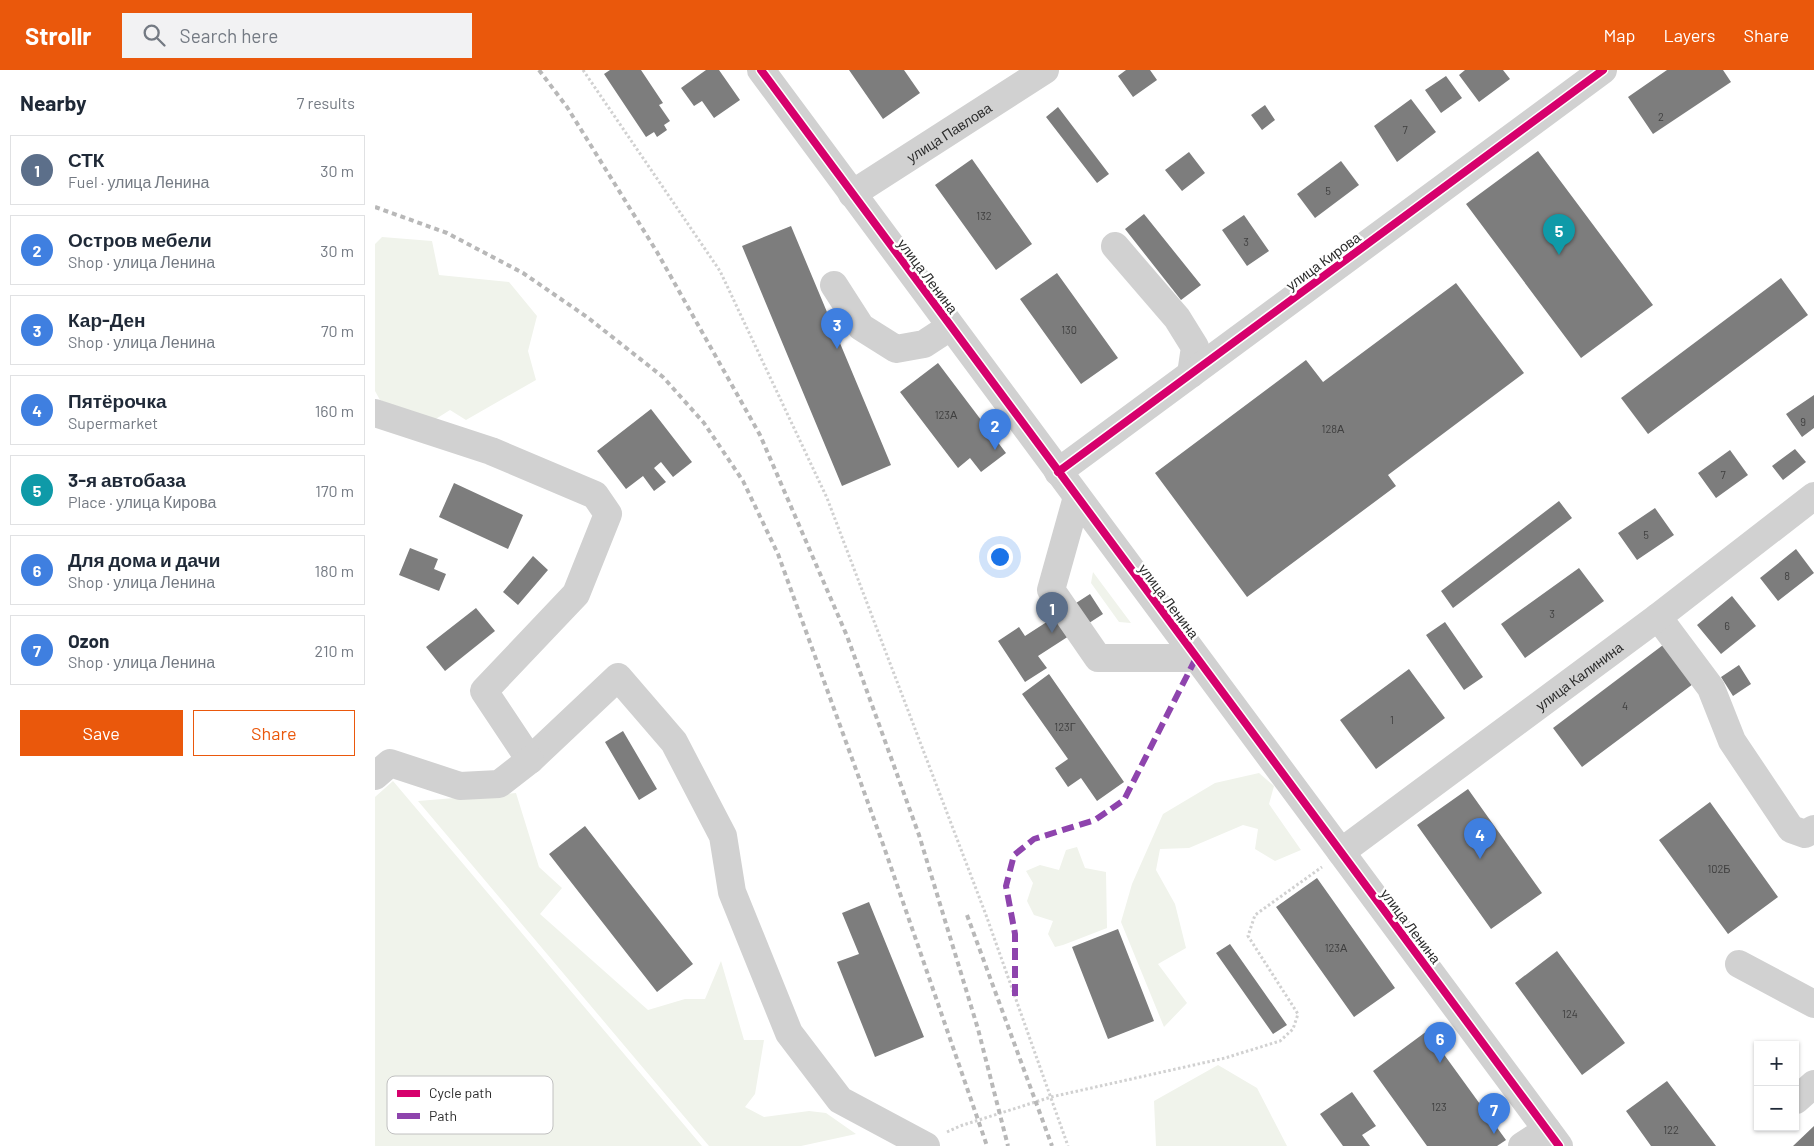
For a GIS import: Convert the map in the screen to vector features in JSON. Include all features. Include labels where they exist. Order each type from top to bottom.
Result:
[{"type":"street","name":"улица Ленина","points":[[761,70],[1553,1138]]},
{"type":"street","name":"улица Павлова","points":[[852,194],[1045,70]]},
{"type":"street","name":"улица Кирова","points":[[1058,472],[1603,70]]},
{"type":"street","points":[[1115,246],[1177,318],[1195,347],[1191,374]]},
{"type":"street","points":[[834,284],[861,327],[896,349],[924,344],[950,327]]},
{"type":"street","points":[[375,413],[491,451],[595,495],[608,514],[576,594],[484,691],[530,760]]},
{"type":"street","name":"улица Калинина","points":[[1341,852],[1659,617],[1814,496]]},
{"type":"street","points":[[1077,497],[1051,590],[1098,658],[1196,658]]},
{"type":"street","points":[[1659,617],[1711,688],[1732,741],[1791,829],[1805,834],[1814,829]]},
{"type":"street","points":[[375,776],[390,763],[460,786],[499,784],[530,760],[618,677],[674,742],[723,836],[732,892],[789,1033],[840,1100],[925,1145]]},
{"type":"street","points":[[1739,964],[1814,1004]]},
{"type":"street","points":[[1522,1146],[1553,1138]]},
{"type":"path","points":[[583,70],[720,271],[827,498],[986,915],[1069,1146]]},
{"type":"path","points":[[925,1145],[961,1126],[1051,1097],[1225,1058],[1280,1040],[1293,1029],[1298,1014],[1248,936],[1255,916],[1341,852]]},
{"type":"shaded area","points":[[382,237],[432,241],[439,275],[509,282],[537,316],[528,351],[536,380],[466,420],[450,410],[431,422],[380,400],[375,391],[375,244]]},
{"type":"shaded area","points":[[1093,572],[1131,623],[1119,622],[1091,583]]},
{"type":"shaded area","points":[[1259,773],[1274,786],[1269,804],[1301,850],[1275,861],[1255,849],[1258,829],[1243,825],[1189,848],[1160,849],[1156,870],[1175,904],[1186,948],[1158,964],[1187,1003],[1164,1027],[1121,922],[1132,884],[1163,814],[1215,783]]},
{"type":"shaded area","points":[[393,781],[702,1146],[375,1146],[375,797]]},
{"type":"shaded area","points":[[516,793],[539,867],[562,888],[540,914],[648,1010],[685,999],[705,999],[721,961],[744,1040],[764,1040],[755,1094],[745,1107],[764,1117],[809,1111],[826,1113],[856,1134],[801,1146],[709,1146],[418,801]]},
{"type":"shaded area","points":[[1077,847],[1085,868],[1106,872],[1107,928],[1055,947],[1048,934],[1053,921],[1034,915],[1027,901],[1033,883],[1026,871],[1040,865],[1059,870],[1066,850]]},
{"type":"shaded area","points":[[1218,1065],[1257,1088],[1287,1146],[1156,1146],[1154,1101]]},
{"type":"building","points":[[610,70],[641,70],[663,103],[659,105],[670,121],[664,125],[667,130],[657,137],[654,132],[646,137],[604,74]]},
{"type":"building","points":[[706,70],[719,70],[740,100],[714,118],[702,101],[694,106],[681,88]]},
{"type":"building","points":[[849,70],[904,70],[920,93],[883,119]]},
{"type":"building","points":[[1126,70],[1150,70],[1157,80],[1133,97],[1118,76]]},
{"type":"building","points":[[1465,70],[1503,70],[1510,79],[1479,102],[1459,75]]},
{"type":"building","points":[[1667,70],[1723,70],[1731,82],[1653,134],[1628,97]]},
{"type":"building","points":[[1446,76],[1462,98],[1441,113],[1425,90]]},
{"type":"building","points":[[1411,99],[1436,132],[1397,162],[1374,126]]},
{"type":"building","points":[[1265,105],[1275,120],[1262,130],[1251,115]]},
{"type":"building","points":[[1058,107],[1109,174],[1097,183],[1046,117]]},
{"type":"building","points":[[1538,151],[1653,305],[1581,358],[1466,204]]},
{"type":"building","points":[[1189,152],[1205,173],[1182,191],[1165,170]]},
{"type":"building","points":[[972,159],[1032,244],[996,270],[935,185]]},
{"type":"building","points":[[1341,161],[1359,185],[1315,218],[1297,194]]},
{"type":"building","points":[[1144,214],[1201,285],[1181,300],[1125,229]]},
{"type":"building","points":[[1244,215],[1269,251],[1247,266],[1222,230]]},
{"type":"building","points":[[791,226],[891,465],[842,486],[742,246]]},
{"type":"building","points":[[1057,273],[1118,358],[1081,384],[1020,299]]},
{"type":"building","points":[[1781,278],[1808,315],[1648,434],[1621,398]]},
{"type":"building","points":[[1456,283],[1524,373],[1388,475],[1396,486],[1247,597],[1155,473],[1306,360],[1323,382]]},
{"type":"building","points":[[938,363],[1006,453],[981,472],[970,458],[958,468],[900,392]]},
{"type":"building","points":[[1814,395],[1814,428],[1802,437],[1786,414]]},
{"type":"building","points":[[651,409],[692,462],[673,477],[661,462],[654,468],[666,482],[654,491],[643,476],[626,489],[597,451]]},
{"type":"building","points":[[1795,449],[1806,462],[1783,480],[1772,466]]},
{"type":"building","points":[[1730,450],[1748,475],[1716,498],[1698,473]]},
{"type":"building","points":[[454,483],[523,515],[508,549],[439,517]]},
{"type":"building","points":[[1559,501],[1572,518],[1453,608],[1441,591]]},
{"type":"building","points":[[1655,508],[1674,535],[1637,560],[1618,533]]},
{"type":"building","points":[[410,548],[438,559],[434,569],[446,574],[439,591],[399,575]]},
{"type":"building","points":[[1796,549],[1814,573],[1778,601],[1760,578]]},
{"type":"building","points":[[533,556],[548,570],[518,605],[503,592]]},
{"type":"building","points":[[1579,568],[1604,601],[1525,658],[1501,624]]},
{"type":"building","points":[[1090,594],[1103,614],[1038,656],[1047,668],[1025,682],[998,641],[1019,627],[1025,636]]},
{"type":"building","points":[[1732,596],[1756,626],[1721,654],[1697,625]]},
{"type":"building","points":[[476,608],[495,631],[445,671],[426,647]]},
{"type":"building","points":[[1445,622],[1483,677],[1464,690],[1426,635]]},
{"type":"building","points":[[1667,642],[1697,681],[1582,767],[1553,728]]},
{"type":"building","points":[[1739,665],[1751,684],[1733,696],[1721,677]]},
{"type":"building","points":[[1409,669],[1445,718],[1376,769],[1340,720]]},
{"type":"building","points":[[1049,674],[1124,782],[1097,801],[1081,778],[1068,787],[1055,768],[1068,759],[1022,694]]},
{"type":"building","points":[[623,731],[657,789],[639,800],[605,742]]},
{"type":"building","points":[[1468,789],[1542,893],[1491,929],[1417,825]]},
{"type":"building","points":[[1710,802],[1778,897],[1728,934],[1659,840]]},
{"type":"building","points":[[585,826],[693,964],[657,992],[549,854]]},
{"type":"building","points":[[1317,878],[1395,988],[1354,1017],[1276,907]]},
{"type":"building","points":[[869,902],[924,1037],[875,1057],[837,962],[859,954],[842,913]]},
{"type":"building","points":[[1118,929],[1154,1021],[1108,1039],[1072,947]]},
{"type":"building","points":[[1230,944],[1287,1025],[1273,1034],[1216,953]]},
{"type":"building","points":[[1557,951],[1625,1043],[1582,1075],[1515,983]]},
{"type":"building","points":[[1427,1031],[1506,1140],[1497,1146],[1427,1146],[1373,1071]]},
{"type":"building","points":[[1667,1081],[1716,1146],[1651,1146],[1626,1111]]},
{"type":"building","points":[[1352,1092],[1376,1126],[1362,1135],[1370,1146],[1343,1146],[1320,1114]]},
{"type":"building","points":[[1814,1126],[1814,1146],[1793,1146]]},
{"type":"railway","points":[[539,70],[567,107],[657,252],[760,435],[847,636],[919,835],[978,1029],[1008,1146]]},
{"type":"railway","points":[[375,207],[447,233],[523,273],[587,317],[663,377],[704,423],[743,481],[778,554],[884,847],[987,1146]]},
{"type":"railway","points":[[967,915],[1052,1146]]},
{"type":"marked path","points":[[1015,996],[1015,934],[1006,886],[1014,855],[1034,839],[1095,820],[1124,800],[1196,658]]},
{"type":"cycle path","points":[[761,70],[1559,1146]]},
{"type":"cycle path","points":[[1058,472],[1603,70]]},
{"type":"place","name":"3-я автобаза","points":[[1559,255]]},
{"type":"place","name":"Кар-Ден","points":[[837,349]]},
{"type":"place","name":"Остров мебели","points":[[995,450]]},
{"type":"place","name":"СТК","points":[[1052,633]]},
{"type":"place","name":"Пятёрочка","points":[[1480,859]]},
{"type":"place","name":"Для дома и дачи","points":[[1440,1063]]},
{"type":"place","name":"Ozon","points":[[1494,1134]]}]
